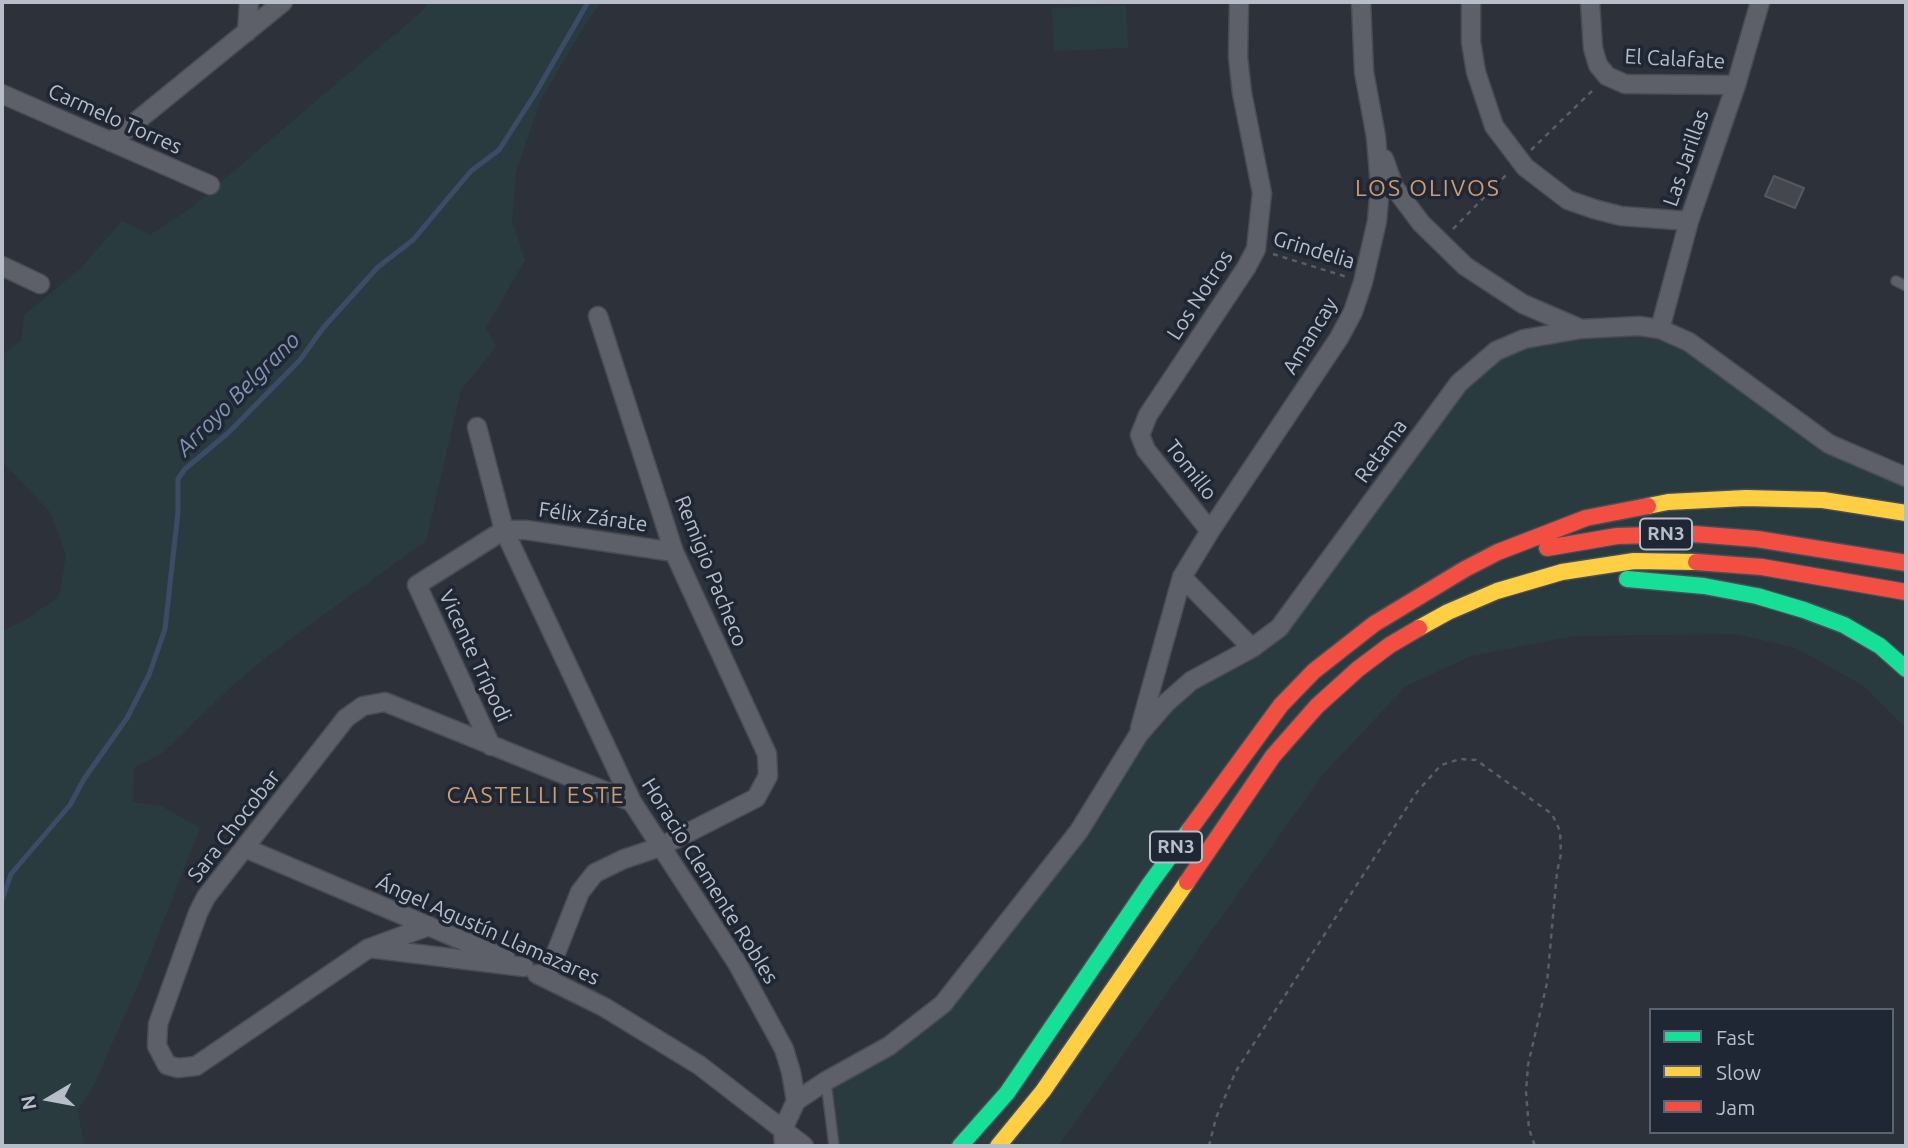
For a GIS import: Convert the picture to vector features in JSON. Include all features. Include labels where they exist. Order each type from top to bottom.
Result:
[{"type":"highway","points":[[1432,589],[1498,552],[1549,531],[1586,518],[1668,502],[1707,498],[1823,500],[1906,513]]},
{"type":"highway","name":"RN3","points":[[960,1146],[1007,1093],[1149,885],[1281,705],[1314,671],[1374,624],[1432,589],[1509,558],[1617,536],[1694,534],[1758,539],[1906,563]]},
{"type":"highway","name":"RN3","points":[[998,1146],[1043,1091],[1252,784],[1293,731],[1337,687],[1390,645],[1448,612],[1497,590],[1524,581],[1598,565],[1672,560],[1762,568],[1906,592]]},
{"type":"highway","points":[[1524,581],[1642,579],[1758,596],[1844,625],[1880,646],[1906,669]]},
{"type":"street","points":[[247,32],[249,2]]},
{"type":"street","points":[[111,142],[284,2]]},
{"type":"street","name":"Los Notros","points":[[1140,435],[1148,415],[1256,249],[1262,193],[1242,93],[1238,57],[1238,2]]},
{"type":"street","name":"Amancay","points":[[1139,734],[1182,577],[1339,338],[1353,312],[1363,282],[1377,221],[1380,186],[1377,137],[1364,72],[1361,2]]},
{"type":"street","points":[[1471,2],[1471,42],[1476,72],[1493,126],[1525,167],[1568,200],[1594,209],[1620,216],[1689,221]]},
{"type":"street","name":"El Calafate","points":[[1590,2],[1593,48],[1598,65],[1608,76],[1625,83],[1736,85]]},
{"type":"street","name":"Las Jarillas","points":[[1660,329],[1689,221],[1736,85],[1760,2]]},
{"type":"street","name":"Carmelo Torres","points":[[2,94],[211,186]]},
{"type":"street","points":[[1377,137],[1394,187],[1421,223],[1465,266],[1523,304],[1581,329]]},
{"type":"street","points":[[2,266],[40,284]]},
{"type":"street","name":"Remigio Pacheco","points":[[597,316],[674,552],[766,754],[768,776],[756,798],[660,847]]},
{"type":"street","name":"Retama","points":[[1139,734],[1165,704],[1191,681],[1252,648],[1279,628],[1459,383],[1496,351],[1524,340],[1581,329],[1639,326],[1660,329]]},
{"type":"street","points":[[1660,329],[1689,342],[1829,444],[1906,477]]},
{"type":"street","name":"Horacio Clemente Robles","points":[[477,427],[505,530],[632,802],[737,963],[778,1034],[791,1072],[796,1101]]},
{"type":"street","name":"Tomillo","points":[[1140,435],[1146,450],[1210,531]]},
{"type":"street","name":"Félix Zárate","points":[[505,530],[526,530],[674,552]]},
{"type":"street","name":"Vicente Trípodi","points":[[491,746],[417,585],[505,530]]},
{"type":"street","points":[[1182,577],[1252,648]]},
{"type":"street","name":"Vicente Trípodi","points":[[384,702],[632,802]]},
{"type":"street","name":"Sara Chocobar","points":[[369,948],[196,1066],[178,1068],[167,1065],[157,1046],[158,1024],[206,897],[346,718],[363,706],[384,702]]},
{"type":"street","points":[[784,1138],[796,1101],[889,1046],[943,1004],[1079,831],[1139,734]]},
{"type":"street","points":[[546,978],[580,892],[595,873],[624,859],[660,847]]},
{"type":"street","name":"Ángel Agustín Llamazares","points":[[245,848],[524,967],[604,1007],[699,1065],[784,1138],[804,1146]]},
{"type":"street","points":[[369,948],[429,926]]},
{"type":"street","points":[[369,948],[524,967]]},
{"type":"lane","points":[[1896,281],[1906,286]]},
{"type":"lane","points":[[826,1081],[834,1146]]},
{"type":"path","name":"Grindelia","points":[[1256,249],[1363,282]]},
{"type":"path","points":[[1209,1146],[1216,1118],[1236,1071],[1417,792],[1441,765],[1460,758],[1476,760],[1552,814],[1560,831],[1561,853],[1547,983],[1528,1065],[1526,1092],[1530,1129],[1535,1146]]},
{"type":"shaded area","points":[[430,2],[602,2],[590,17],[541,99],[516,172],[512,221],[525,260],[486,328],[496,347],[461,390],[426,541],[283,644],[235,683],[162,753],[134,768],[133,802],[161,806],[200,828],[139,983],[94,1085],[78,1110],[84,1146],[2,1146],[2,631],[25,620],[59,597],[66,555],[50,512],[2,461],[2,355],[21,341],[24,315],[80,269],[122,221],[150,235],[188,210]]},
{"type":"shaded area","points":[[1126,5],[1128,48],[1054,51],[1052,8]]},
{"type":"shaded area","points":[[1660,329],[1829,444],[1906,477],[1906,728],[1864,686],[1796,648],[1736,634],[1574,636],[1471,656],[1406,686],[1324,773],[1058,1146],[834,1146],[826,1081],[943,1004],[1165,704],[1268,638],[1459,383],[1524,339]]},
{"type":"building","points":[[1774,176],[1804,188],[1795,208],[1765,196]]},
{"type":"waterway","name":"Arroyo Belgrano","points":[[2,900],[11,874],[70,805],[84,779],[127,718],[149,675],[165,629],[178,512],[178,479],[185,469],[228,433],[300,360],[323,328],[378,267],[413,240],[471,171],[499,150],[588,2]]},
{"type":"traffic: fast","points":[[1627,579],[1704,586],[1757,596],[1804,610],[1844,625],[1880,646],[1906,669]]},
{"type":"traffic: fast","points":[[960,1146],[1007,1093],[1190,829]]},
{"type":"traffic: slow","points":[[1648,506],[1668,502],[1746,498],[1823,500],[1906,513]]},
{"type":"traffic: slow","points":[[1419,628],[1497,591],[1562,572],[1634,561],[1696,562]]},
{"type":"traffic: slow","points":[[998,1146],[1043,1091],[1187,882]]},
{"type":"traffic: jam","points":[[1190,829],[1281,705],[1314,671],[1374,624],[1498,552],[1586,518],[1648,506]]},
{"type":"traffic: jam","points":[[1547,548],[1617,536],[1694,534],[1757,539],[1906,563]]},
{"type":"traffic: jam","points":[[1696,562],[1762,567],[1906,592]]},
{"type":"traffic: jam","points":[[1187,882],[1273,756],[1317,706],[1358,669],[1419,628]]},
{"type":"district","name":"LOS OLIVOS","points":[[1428,188]]},
{"type":"district","name":"CASTELLI ESTE","points":[[536,795]]}]
